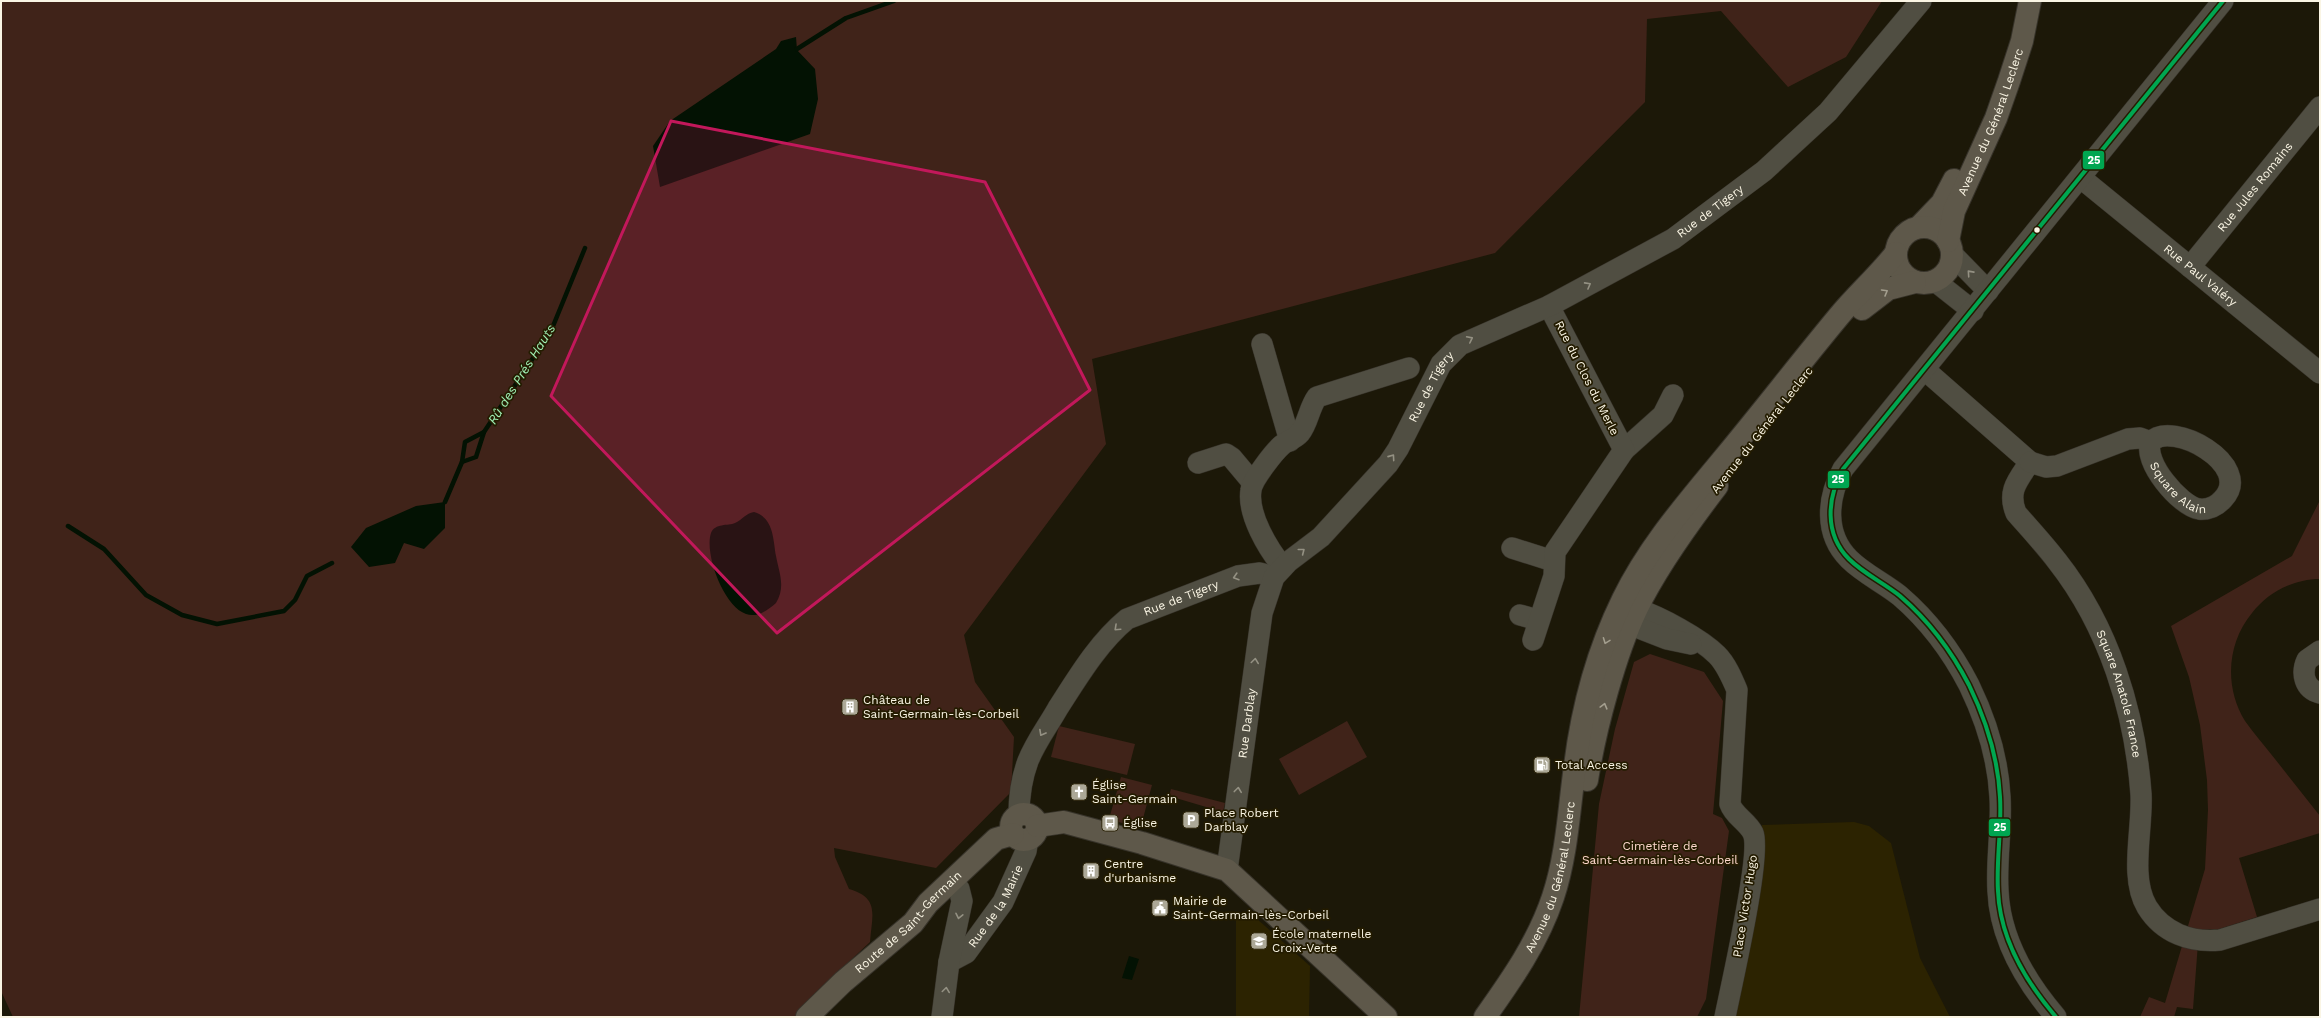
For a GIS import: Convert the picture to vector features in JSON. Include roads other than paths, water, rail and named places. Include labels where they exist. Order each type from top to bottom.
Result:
[{"type":"main road","name":"Avenue du Général Leclerc","points":[[1498,1017],[1529,975],[1549,938],[1563,903],[1574,861],[1590,762],[1629,617],[1622,600],[1644,560],[1679,512],[1841,313],[1876,278],[1896,253],[1903,236],[1919,227],[1942,203],[1985,112],[2008,47],[2020,1]]},
{"type":"main road","name":"Avenue du Général Leclerc","points":[[1485,1017],[1519,970],[1539,933],[1553,896],[1562,857],[1582,725],[1602,652],[1629,617],[1710,495],[1848,322],[1870,301],[1888,289],[1925,282],[1948,270],[1954,211],[1996,118],[2010,81],[2022,41],[2030,1]]},
{"type":"main road","points":[[1919,227],[1936,230],[1950,247]]},
{"type":"main road","points":[[1896,253],[1899,268],[1903,274],[1925,282]]},
{"type":"main road","name":"Avenue du Général Leclerc","points":[[1574,861],[1574,815],[1587,731],[1582,725]]},
{"type":"main road","name":"Route de Saint-Germain","points":[[807,1017],[843,982],[913,923],[928,903],[996,839],[1024,829],[1064,822],[1142,843],[1235,876]]},
{"type":"main road","points":[[1235,876],[1386,1017]]},
{"type":"main road","points":[[1235,876],[1259,892],[1399,1017]]},
{"type":"street","name":"Rue de Tigery","points":[[1024,829],[1020,796],[1028,762],[1036,744],[1075,680],[1114,630],[1132,617],[1238,576],[1278,572],[1321,537],[1388,464],[1398,449],[1441,364],[1460,345],[1549,306],[1673,239],[1764,171],[1828,112],[1921,1]]},
{"type":"street","points":[[2056,1017],[2041,999],[2019,965],[2001,915],[1998,892],[2000,797],[1996,766],[1978,704],[1962,674],[1937,634],[1899,596],[1849,559],[1835,539],[1831,525],[1831,499],[1835,483],[1843,469],[2081,178],[2223,1]]},
{"type":"street","name":"Rue Jules Romains","points":[[2190,267],[2320,107]]},
{"type":"street","name":"Rue Paul Valéry","points":[[2081,178],[2320,373]]},
{"type":"street","points":[[1950,247],[1988,291]]},
{"type":"street","points":[[1925,282],[1973,311]]},
{"type":"street","name":"Rue du Clos du Merle","points":[[1549,306],[1624,450]]},
{"type":"street","points":[[1262,344],[1290,441]]},
{"type":"street","points":[[1278,572],[1251,507],[1251,490],[1253,483],[1283,445],[1290,441],[1303,428],[1312,404],[1317,397],[1409,368]]},
{"type":"street","points":[[1925,370],[2030,462]]},
{"type":"street","name":"Rue du Clos du Merle","points":[[1530,625],[1554,576],[1553,561],[1555,552],[1624,450],[1663,415],[1673,395]]},
{"type":"street","name":"Square Alain","points":[[2030,462],[2046,467],[2057,466],[2128,439],[2140,438],[2151,442]]},
{"type":"street","points":[[1198,463],[1226,454],[1232,458],[1253,483]]},
{"type":"street","name":"Square Anatole France","points":[[2030,462],[2014,486],[2013,505],[2016,513],[2057,561],[2080,595],[2106,647],[2127,706],[2135,744],[2140,787],[2142,825],[2139,884],[2147,907],[2163,925],[2174,933],[2196,940],[2209,941],[2220,940],[2320,909]]},
{"type":"street","points":[[1512,548],[1553,561]]},
{"type":"street","name":"Rue Darblay","points":[[1235,876],[1262,613],[1278,572]]},
{"type":"street","name":"Place Victor Hugo","points":[[1629,617],[1641,636],[1670,632]]},
{"type":"street","name":"Place Victor Hugo","points":[[1629,617],[1704,646],[1718,656],[1730,675],[1736,690],[1730,804],[1734,813],[1744,821],[1753,833],[1754,863],[1725,1017]]},
{"type":"street","points":[[2320,651],[2307,660],[2304,675],[2311,688],[2320,693]]},
{"type":"street","name":"Rue de la Mairie","points":[[949,962],[966,953],[1003,902],[1026,851],[1024,829]]},
{"type":"street","points":[[942,1017],[949,962],[962,901],[959,889],[951,881]]},
{"type":"waterway","name":"Rû des Prés Hauts","points":[[797,49],[846,18],[894,1]]},
{"type":"waterway","name":"Rû des Prés Hauts","points":[[445,502],[462,462],[465,442],[484,432],[551,331],[585,248]]},
{"type":"waterway","name":"Rû des Prés Hauts","points":[[462,462],[476,457],[484,432]]},
{"type":"waterway","name":"Rû des Prés Hauts","points":[[68,526],[104,549],[146,595],[182,615],[217,624],[284,611],[295,600],[307,576],[332,563]]},
{"type":"place","name":"Château de Saint-Germain-lès-Corbeil","points":[[850,707]]},
{"type":"place","name":"Total Access","points":[[1542,765]]},
{"type":"place","name":"Église Saint-Germain","points":[[1079,792]]},
{"type":"place","name":"Place Robert Darblay","points":[[1191,820]]},
{"type":"place","name":"Église","points":[[1110,823]]},
{"type":"place","name":"Centre d'urbanisme","points":[[1091,871]]},
{"type":"place","name":"Mairie de Saint-Germain-lès-Corbeil","points":[[1160,908]]},
{"type":"place","name":"École maternelle Croix-Verte","points":[[1259,941]]},
{"type":"park label","name":"Cimetière de Saint-Germain-lès-Corbeil","points":[[1660,853]]}]
